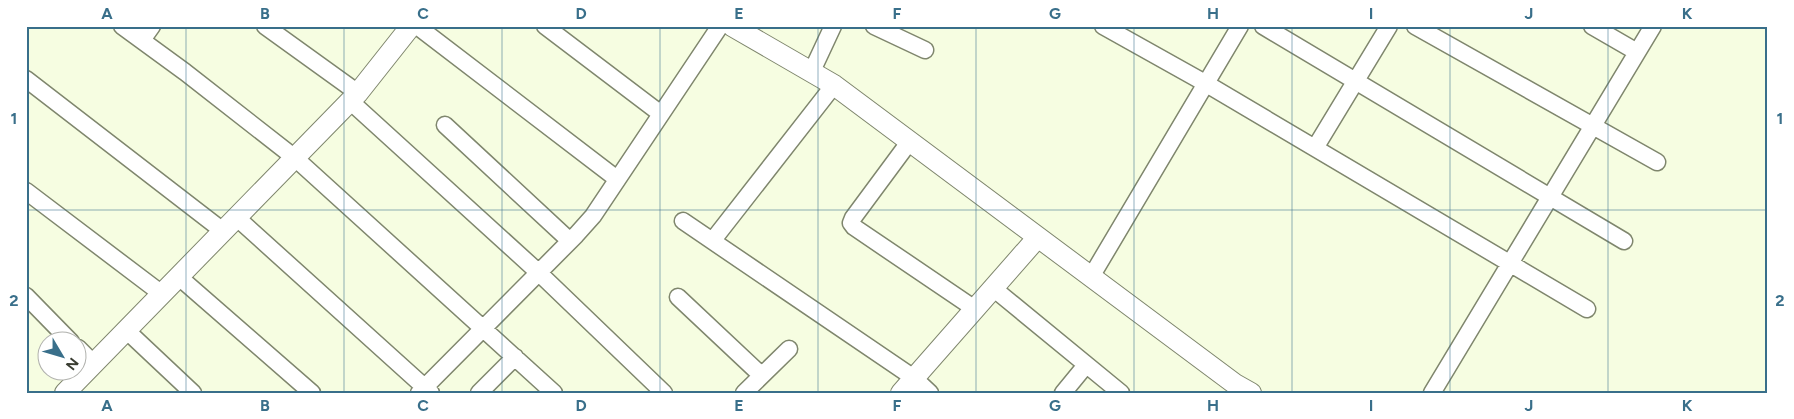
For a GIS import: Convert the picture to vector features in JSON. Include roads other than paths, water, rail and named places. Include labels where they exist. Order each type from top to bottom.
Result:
[{"type":"street","points":[[122,26],[185,72],[295,158],[554,393]]},
{"type":"street","points":[[142,40],[152,26]]},
{"type":"street","points":[[265,26],[354,97],[664,393]]},
{"type":"street","points":[[72,391],[126,330],[354,97],[411,26]]},
{"type":"street","points":[[417,26],[618,179]]},
{"type":"street","points":[[545,26],[662,114]]},
{"type":"street","points":[[26,79],[102,137],[230,224],[425,391],[483,328],[593,216],[720,26]]},
{"type":"street","points":[[732,26],[834,85],[1235,384],[1250,393]]},
{"type":"street","points":[[812,71],[833,26]]},
{"type":"street","points":[[874,26],[924,50]]},
{"type":"street","points":[[1103,26],[1205,83],[1587,309]]},
{"type":"street","points":[[1091,277],[1240,26]]},
{"type":"street","points":[[1263,26],[1624,241]]},
{"type":"street","points":[[1315,148],[1389,26]]},
{"type":"street","points":[[1415,26],[1657,162]]},
{"type":"street","points":[[1592,26],[1638,52]]},
{"type":"street","points":[[1432,393],[1653,26]]},
{"type":"street","points":[[712,240],[834,85]]},
{"type":"street","points":[[445,124],[570,241]]},
{"type":"street","points":[[910,141],[851,223],[854,227],[975,309]]},
{"type":"street","points":[[26,191],[162,294]]},
{"type":"street","points":[[682,221],[712,240],[907,386],[930,393]]},
{"type":"street","points":[[907,386],[1038,237]]},
{"type":"street","points":[[179,276],[312,393]]},
{"type":"street","points":[[993,288],[1121,393]]},
{"type":"street","points":[[26,296],[61,332]]},
{"type":"street","points":[[678,297],[761,375]]},
{"type":"street","points":[[126,330],[186,391]]},
{"type":"street","points":[[744,393],[789,349]]},
{"type":"street","points":[[479,393],[515,357]]},
{"type":"street","points":[[88,358],[94,364]]},
{"type":"street","points":[[1063,393],[1086,365]]}]
